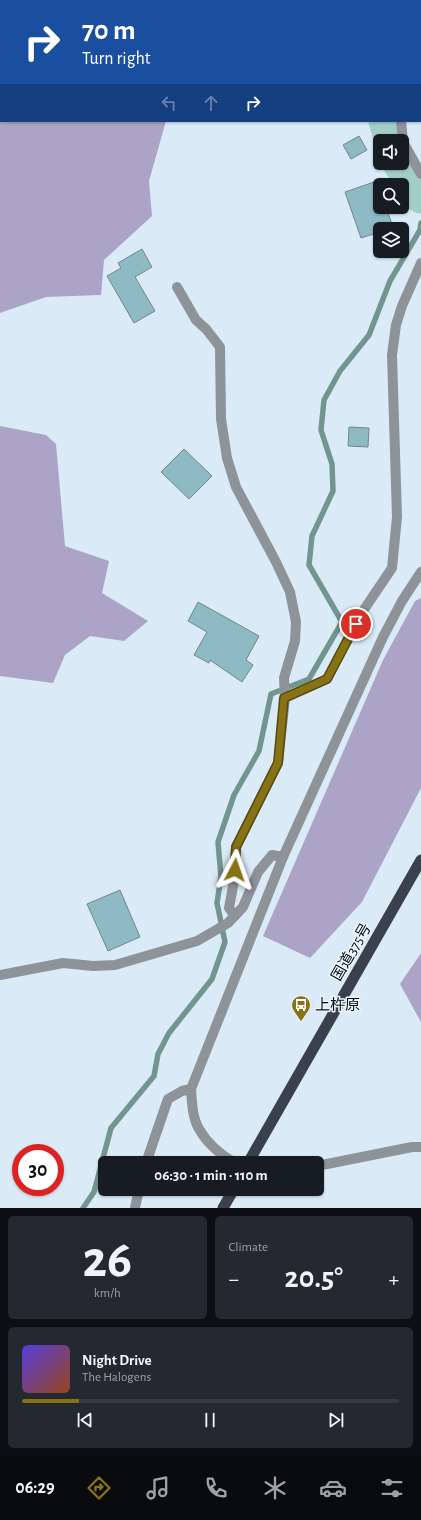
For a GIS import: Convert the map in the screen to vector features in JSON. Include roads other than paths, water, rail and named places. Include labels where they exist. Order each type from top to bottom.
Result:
[{"type":"highway","name":"国道375号","points":[[252,1156],[421,860]]},
{"type":"highway","points":[[223,1208],[230,1196]]},
{"type":"street","points":[[401,122],[402,142],[421,174]]},
{"type":"street","points":[[284,698],[327,679],[361,614],[392,568],[397,517],[392,355],[396,325],[402,306],[421,263]]},
{"type":"street","points":[[177,287],[196,320],[206,329],[220,347],[221,420],[227,458],[236,486],[290,592],[296,622],[295,641],[284,678],[284,698],[278,763],[236,847],[234,881],[229,908],[232,919]]},
{"type":"street","points":[[223,1156],[199,1128],[193,1109],[191,1089],[283,857],[382,637],[402,601],[421,572]]},
{"type":"street","points":[[0,975],[63,963],[93,966],[115,965],[197,941],[215,932],[232,919],[243,907],[258,872],[272,855],[283,857]]},
{"type":"street","points":[[148,1156],[168,1099],[182,1091],[191,1089]]},
{"type":"street","points":[[324,1165],[412,1147],[421,1147]]},
{"type":"street","points":[[135,1208],[137,1196]]},
{"type":"waterway","points":[[385,122],[389,134]]},
{"type":"waterway","points":[[404,170],[421,197]]},
{"type":"waterway","points":[[83,1208],[94,1192],[111,1128],[154,1076],[158,1054],[169,1033],[212,979],[225,942],[217,903],[221,877],[218,842],[234,795],[259,751],[271,694],[309,679],[342,622],[309,565],[312,536],[333,491],[332,464],[321,430],[324,400],[340,371],[369,335],[390,281],[420,230],[421,223]]},
{"type":"place","name":"上杵原","points":[[301,1022]]}]
